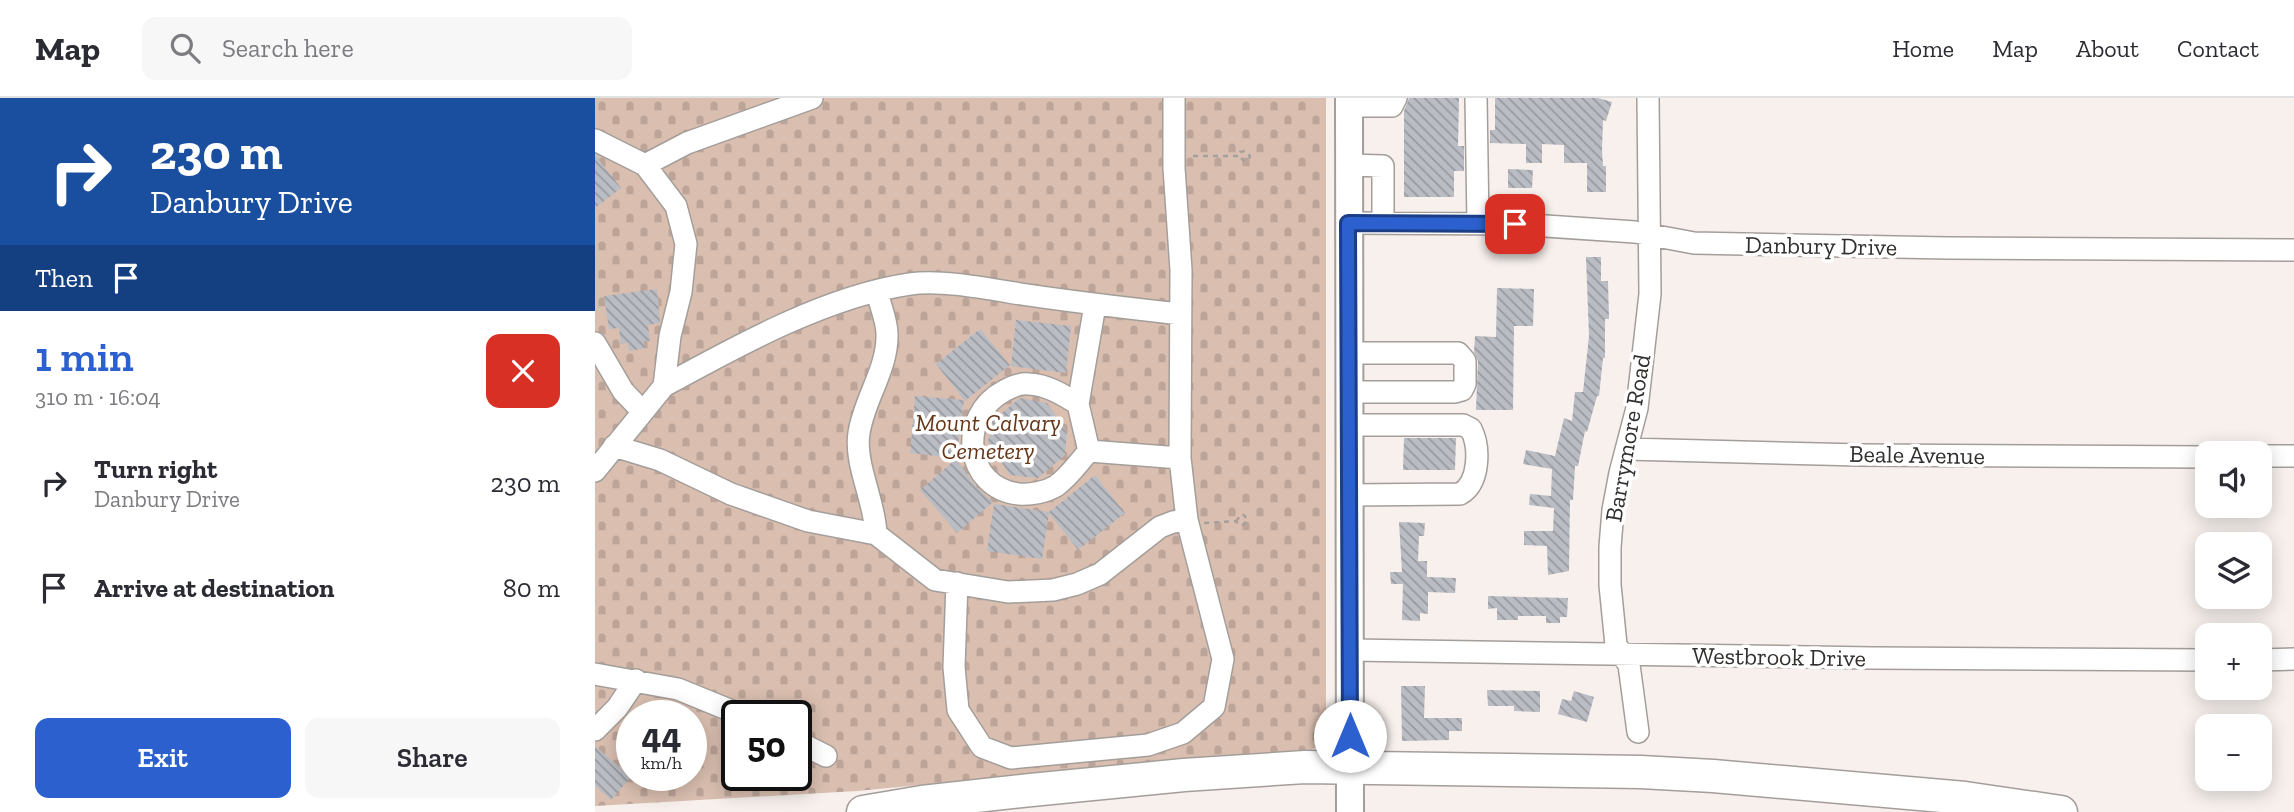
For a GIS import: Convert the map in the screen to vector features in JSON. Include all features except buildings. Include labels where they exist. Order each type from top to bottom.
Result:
[{"type":"highway","points":[[863,812],[936,800],[1305,767],[1641,772],[1713,776],[1965,798],[2061,812]]},
{"type":"main road","points":[[1349,102],[1350,812]]},
{"type":"street","points":[[645,165],[687,143],[812,98]]},
{"type":"street","points":[[957,583],[954,667],[958,710],[982,747],[1011,758],[1148,745],[1183,733],[1214,706],[1223,659],[1188,522],[1180,458],[1181,270],[1174,156],[1174,98]]},
{"type":"street","points":[[1349,102],[1392,106],[1396,98]]},
{"type":"street","points":[[1476,98],[1478,224]]},
{"type":"street","name":"Barrymore Road","points":[[1638,732],[1629,666],[1616,645],[1610,585],[1610,547],[1613,510],[1637,408],[1650,294],[1648,98]]},
{"type":"street","points":[[595,140],[645,165],[676,206],[686,244],[681,292],[670,336],[664,386]]},
{"type":"street","points":[[1349,165],[1383,166],[1383,223]]},
{"type":"street","name":"Danbury Drive","points":[[1348,223],[1515,224],[1649,234],[1694,243],[2294,250]]},
{"type":"street","points":[[595,471],[664,386],[753,338],[847,300],[911,283],[965,286],[1180,314]]},
{"type":"street","points":[[876,534],[876,518],[861,459],[858,434],[883,365],[888,333],[877,292]]},
{"type":"street","points":[[1090,451],[1078,404],[1095,305]]},
{"type":"street","points":[[595,343],[623,391],[642,411]]},
{"type":"street","points":[[1349,352],[1458,353],[1465,360],[1465,384],[1462,390],[1455,392],[1349,392]]},
{"type":"street","points":[[1078,404],[1056,390],[1030,384],[1015,385],[989,399],[981,410],[975,422],[972,441],[974,457],[981,471],[999,488],[1012,493],[1027,494],[1055,487],[1090,451]]},
{"type":"street","points":[[1349,425],[1463,425],[1471,429],[1476,447],[1472,482],[1460,494],[1350,495]]},
{"type":"street","points":[[614,446],[660,460],[731,494],[808,521],[876,534],[935,580],[1008,592],[1053,590],[1077,584],[1100,574],[1160,527],[1173,522],[1188,522]]},
{"type":"street","name":"Beale Avenue","points":[[1627,449],[1860,455],[2195,457]]},
{"type":"street","points":[[1090,451],[1180,458]]},
{"type":"street","points":[[2272,456],[2294,456]]},
{"type":"street","name":"Westbrook Drive","points":[[1351,650],[1886,659],[2195,660]]},
{"type":"street","points":[[2272,660],[2294,659]]},
{"type":"street","points":[[595,674],[678,689],[721,707]]},
{"type":"street","points":[[595,730],[617,708],[636,680]]},
{"type":"street","points":[[812,749],[826,756]]},
{"type":"path","points":[[1174,156],[1239,156]]},
{"type":"path","points":[[1188,522],[1236,521]]},
{"type":"green space","name":"Mount Calvary Cemetery","points":[[595,98],[1326,98],[1326,725],[1317,746],[1297,754],[1217,757],[857,791],[595,806]]},
{"type":"route","points":[[1350,736],[1348,223],[1515,224]]}]
